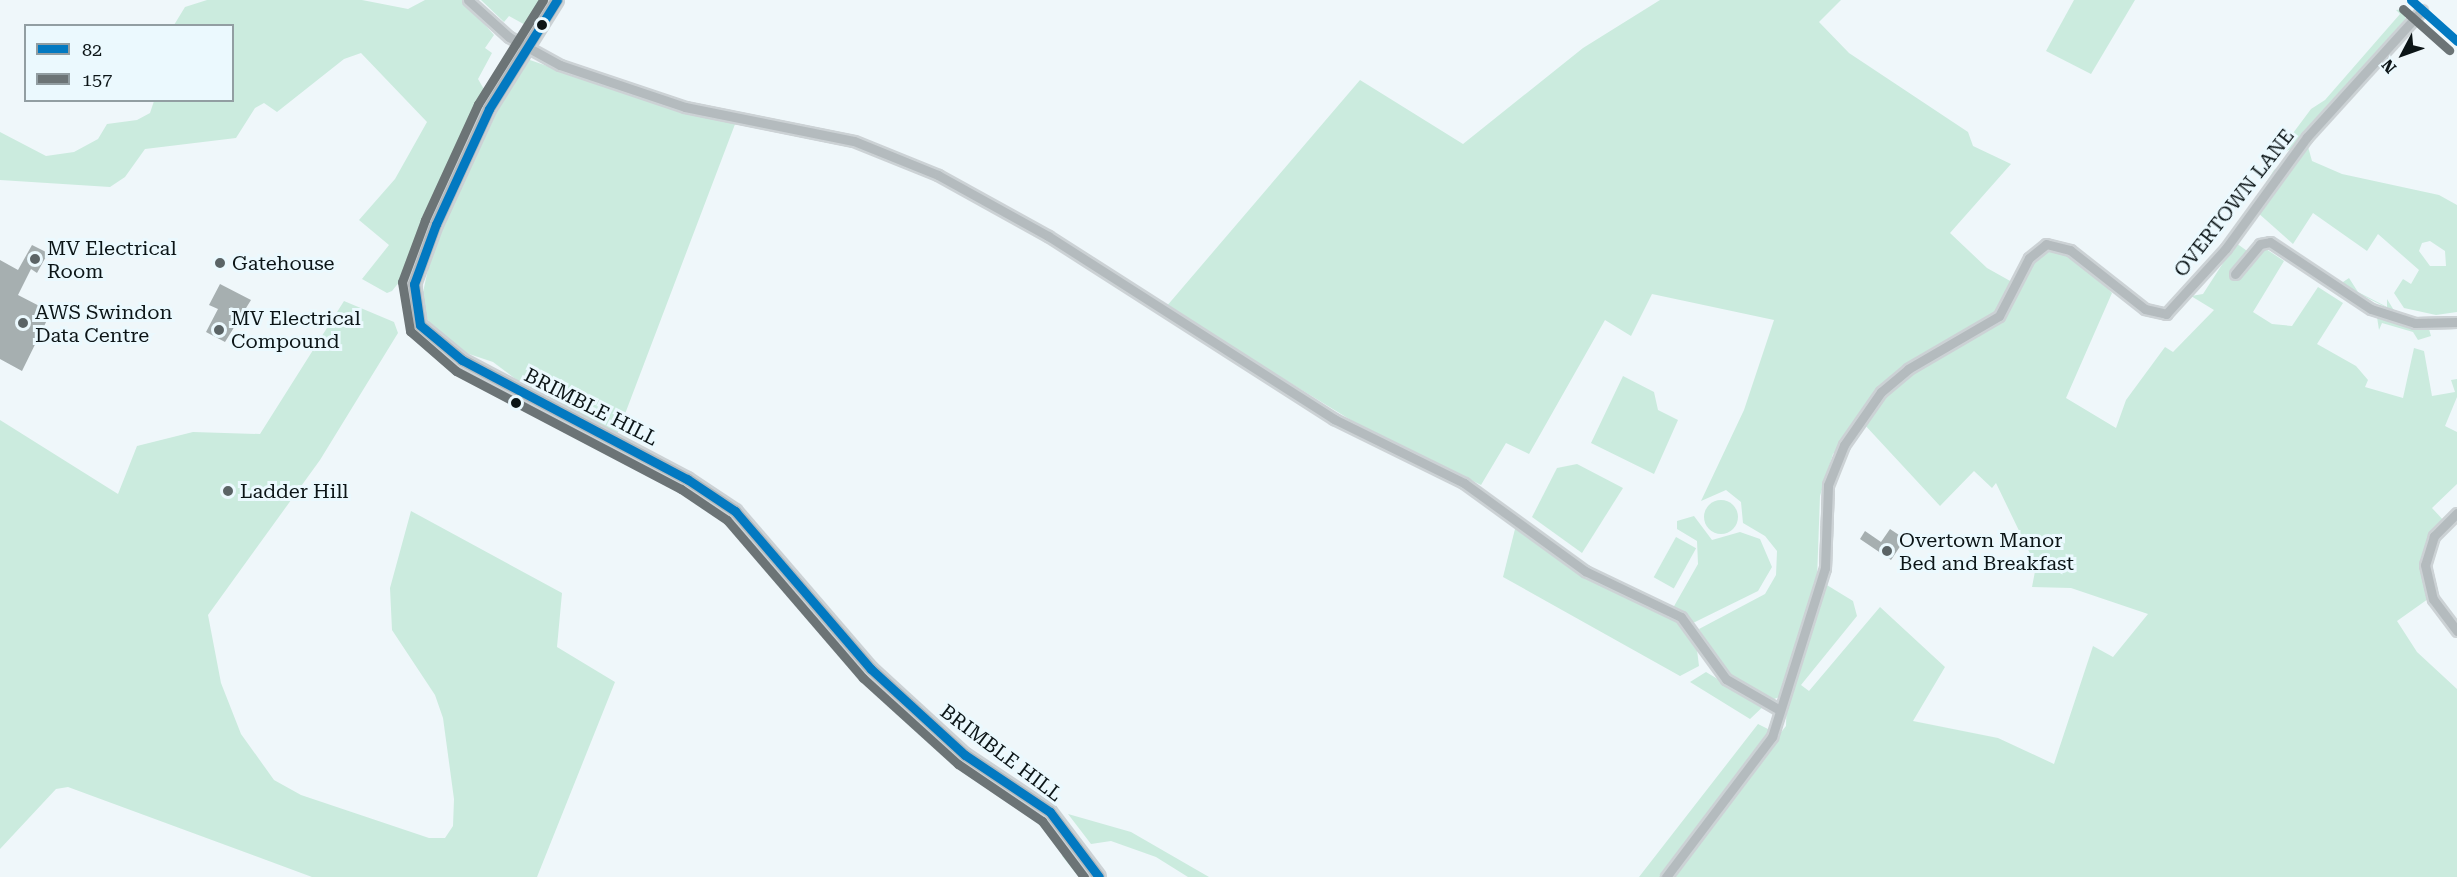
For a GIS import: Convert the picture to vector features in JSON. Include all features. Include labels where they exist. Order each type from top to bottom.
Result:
[{"type":"main road","name":"BRIMBLE HILL","points":[[557,0],[525,48],[480,126],[418,268],[413,296],[420,325],[462,360],[687,479],[735,511],[871,669],[951,745],[1050,812],[1099,877]]},
{"type":"street","points":[[468,0],[525,48],[653,97],[854,141],[938,175],[1048,236],[1334,419],[1464,483],[1585,571],[1681,617],[1726,679],[1778,709],[1767,745],[1666,877]]},
{"type":"street","name":"OVERTOWN LANE","points":[[1778,709],[1823,576],[1828,485],[1844,445],[1881,392],[1908,369],[1999,316],[2029,258],[2046,244],[2070,250],[2145,309],[2166,314],[2226,248],[2307,137],[2422,10]]},
{"type":"street","points":[[2235,274],[2260,244],[2270,242],[2371,309],[2415,323],[2457,322]]},
{"type":"street","points":[[2457,513],[2434,536],[2425,564],[2433,598],[2457,631]]},
{"type":"green space","points":[[207,0],[362,0],[408,9],[425,0],[463,0],[494,35],[485,48],[492,53],[478,79],[485,91],[466,144],[412,266],[392,291],[387,293],[362,279],[389,245],[359,220],[395,179],[427,122],[361,53],[344,59],[277,112],[264,103],[255,108],[236,138],[145,149],[125,177],[110,187],[0,180],[0,132],[46,156],[74,152],[98,139],[107,124],[137,120],[150,113],[154,102],[234,102],[234,24],[175,24],[185,7]]},
{"type":"green space","points":[[481,0],[548,0],[529,27],[509,16],[504,22]]},
{"type":"green space","points":[[1660,0],[1841,0],[1819,22],[1849,53],[1968,132],[1973,146],[2011,164],[1950,233],[1987,268],[2012,282],[1998,311],[2008,310],[2038,252],[2048,247],[2060,248],[2093,271],[2112,293],[2066,398],[2116,428],[2126,400],[2165,347],[2173,352],[2214,310],[2191,296],[2203,294],[2236,243],[2257,258],[2266,249],[2284,261],[2253,312],[2272,324],[2292,326],[2318,287],[2343,303],[2317,344],[2356,366],[2368,380],[2365,387],[2403,398],[2414,348],[2424,351],[2432,396],[2455,392],[2451,380],[2457,379],[2457,397],[2445,426],[2457,432],[2457,484],[2432,508],[2446,523],[2422,561],[2428,599],[2397,621],[2417,652],[2457,689],[2457,877],[1639,877],[1758,724],[1770,730],[1765,752],[1786,726],[1787,694],[1769,701],[1750,719],[1690,682],[1706,672],[1731,687],[1699,629],[1765,594],[1776,575],[1777,551],[1765,536],[1743,523],[1741,502],[1726,490],[1701,501],[1744,410],[1774,320],[1652,294],[1631,336],[1605,320],[1529,454],[1506,443],[1481,485],[1354,422],[1166,307],[1360,80],[1463,144],[1583,48]],"holes":[[[1863,423],[1940,506],[1974,471],[1992,488],[1996,483],[2036,566],[2032,587],[2071,588],[2148,614],[2113,657],[2093,646],[2054,764],[1998,738],[1913,721],[1945,667],[1880,607],[1809,691],[1801,685],[1857,616],[1853,601],[1817,579],[1820,496],[1833,454]]]},
{"type":"green space","points":[[2074,0],[2135,0],[2091,74],[2046,51]]},
{"type":"green space","points":[[2403,9],[2406,20],[2398,30],[2291,149],[2276,156],[2311,109],[2325,100],[2400,14],[2396,10]]},
{"type":"green space","points":[[527,59],[660,105],[737,119],[617,435],[530,390],[493,362],[460,351],[435,332],[420,306],[432,251],[505,94]]},
{"type":"green space","points":[[2307,143],[2312,161],[2342,174],[2439,195],[2457,205],[2457,312],[2436,315],[2404,308],[2394,293],[2403,279],[2411,284],[2419,270],[2378,234],[2367,251],[2313,213],[2293,244],[2257,212],[2253,203],[2274,170]],"holes":[[[2430,241],[2445,251],[2446,266],[2430,266],[2419,251],[2422,243]]]},
{"type":"green space","points":[[2349,278],[2358,292],[2387,307],[2387,299],[2395,312],[2340,284]]},
{"type":"green space","points":[[344,301],[394,322],[398,333],[320,460],[208,615],[221,683],[241,734],[274,780],[301,795],[429,838],[445,838],[453,826],[454,799],[443,718],[435,695],[392,630],[390,588],[411,511],[562,593],[557,647],[615,682],[537,877],[312,877],[68,787],[56,789],[0,849],[0,420],[118,494],[137,446],[193,432],[260,434]]},
{"type":"green space","points":[[2377,317],[2429,329],[2431,336],[2418,340],[2413,332],[2382,323],[2379,330]]},
{"type":"green space","points":[[1623,376],[1654,392],[1658,410],[1678,420],[1654,474],[1591,443]]},
{"type":"green space","points":[[1577,464],[1623,488],[1582,553],[1532,517],[1557,468]]},
{"type":"green space","points":[[1721,500],[1733,505],[1738,517],[1733,529],[1721,534],[1709,529],[1704,517],[1709,505]]},
{"type":"green space","points":[[1694,516],[1712,540],[1740,532],[1760,539],[1772,567],[1758,591],[1693,623],[1673,608],[1698,564],[1697,541],[1677,529],[1677,521]]},
{"type":"green space","points":[[1517,521],[1553,549],[1682,623],[1696,642],[1699,666],[1680,676],[1503,577]]},
{"type":"green space","points":[[1676,537],[1696,548],[1674,588],[1654,577]]},
{"type":"green space","points":[[1068,814],[1131,832],[1209,877],[1188,877],[1156,857],[1111,841],[1091,844]]},
{"type":"green space","points":[[1067,851],[1079,856],[1091,877],[1079,877],[1062,856]]},
{"type":"building","name":"AWS Swindon Data Centre","points":[[32,245],[48,253],[37,273],[31,269],[18,295],[51,312],[22,371],[0,359],[0,260],[18,270]]},
{"type":"building","points":[[220,284],[251,300],[225,342],[206,332],[218,309],[209,305]]},
{"type":"building","name":"Overtown Manor Bed and Breakfast","points":[[1890,529],[1905,539],[1891,560],[1860,539],[1865,531],[1881,542]]},
{"type":"transit line","name":"157","points":[[543,0],[478,104],[425,220],[402,282],[410,331],[456,371],[681,489],[727,520],[863,678],[958,764],[1042,821],[1084,877]]},
{"type":"transit line","name":"82","points":[[557,0],[489,109],[436,224],[414,284],[420,325],[462,360],[687,479],[735,511],[871,669],[965,755],[1050,812],[1099,877]]},
{"type":"transit line","name":"82","points":[[2411,0],[2457,41]]},
{"type":"transit line","name":"157","points":[[2403,9],[2449,50]]},
{"type":"place","name":"MV Electrical Room","points":[[35,259]]},
{"type":"place","name":"Gatehouse","points":[[220,263]]},
{"type":"place","name":"AWS Swindon Data Centre","points":[[23,323]]},
{"type":"place","name":"MV Electrical Compound","points":[[219,330]]},
{"type":"place","name":"Ladder Hill","points":[[228,491]]},
{"type":"place","name":"Overtown Manor Bed and Breakfast","points":[[1887,551]]}]
